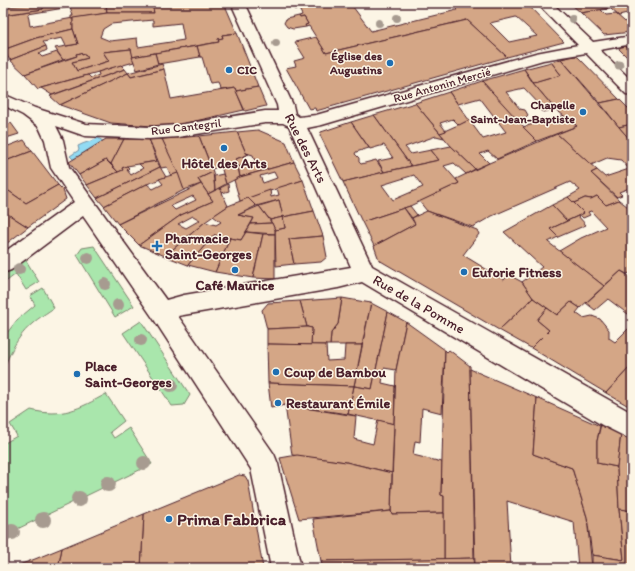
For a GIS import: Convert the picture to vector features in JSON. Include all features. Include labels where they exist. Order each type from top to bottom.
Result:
[{"type":"street","name":"Rue des Arts","points":[[238,3],[364,272]]},
{"type":"street","points":[[544,3],[632,90]]},
{"type":"street","name":"Rue Antonin Mercié","points":[[292,120],[316,121],[541,56],[588,46],[632,40]]},
{"type":"street","points":[[3,98],[34,113],[50,129],[56,146],[60,168],[161,311],[264,464],[286,568]]},
{"type":"street","name":"Rue Cantegril","points":[[34,113],[85,130],[149,133],[178,131],[265,117],[292,120]]},
{"type":"street","name":"Rue Cantegril","points":[[56,146],[74,133],[85,130]]},
{"type":"street","points":[[3,264],[81,198]]},
{"type":"street","name":"Rue de la Pomme","points":[[161,311],[184,305],[338,280],[364,272],[632,427]]},
{"type":"green space","points":[[94,246],[134,306],[115,317],[77,255],[82,248]]},
{"type":"green space","points":[[24,257],[39,282],[26,290],[16,274],[3,284],[3,273]]},
{"type":"green space","points":[[43,288],[54,308],[38,319],[25,331],[15,344],[6,363],[3,365],[3,338],[17,320],[35,305],[30,296]]},
{"type":"green space","points":[[141,321],[190,395],[184,405],[172,406],[123,333]]},
{"type":"green space","points":[[106,394],[124,421],[110,432],[114,438],[129,428],[152,464],[9,533],[3,518],[3,444],[17,436],[10,424],[31,410],[52,413],[70,411]]},
{"type":"water","points":[[98,138],[103,141],[74,160],[70,156],[79,150],[78,146]]},
{"type":"building","points":[[43,3],[69,3],[70,7],[28,14],[30,26],[73,18],[73,29],[36,38],[3,50],[3,15],[43,9]]},
{"type":"building","points":[[43,3],[43,9],[3,15],[3,7]]},
{"type":"building","points":[[69,3],[106,3],[107,13],[71,19],[71,16],[73,16]]},
{"type":"building","points":[[106,3],[152,3],[154,13],[107,13]]},
{"type":"building","points":[[152,3],[224,3],[237,33],[222,35],[223,38],[218,39],[219,42],[132,57],[131,49],[103,52],[109,61],[77,71],[72,62],[88,58],[85,54],[76,54],[77,56],[63,60],[55,48],[78,44],[73,29],[73,18],[107,13],[154,13]],"holes":[[[153,20],[153,26],[181,23],[184,40],[138,47],[137,38],[110,41],[100,37],[103,29],[111,24]]]},
{"type":"building","points":[[294,3],[350,3],[371,31],[457,10],[450,3],[526,3],[564,42],[507,57],[467,20],[326,53],[309,26],[306,27],[305,25],[308,24],[304,17],[300,18],[299,16],[302,15],[299,9],[295,10],[294,8],[297,7]],"holes":[[[516,17],[537,36],[509,42],[490,23]]]},
{"type":"building","points":[[570,3],[604,3],[610,8],[581,13]]},
{"type":"building","points":[[604,3],[623,3],[632,10],[632,19],[627,14],[619,16]]},
{"type":"building","points":[[610,8],[601,10],[606,15],[616,14],[632,28],[632,32],[604,35],[581,13]]},
{"type":"building","points":[[299,16],[300,18],[304,17],[308,24],[305,25],[306,27],[293,29],[287,27],[284,23],[286,19]]},
{"type":"building","name":"Église des Augustins","points":[[467,20],[507,57],[316,111],[315,108],[309,109],[286,68],[296,66],[294,61],[305,58],[295,42],[316,37],[326,53]]},
{"type":"building","points":[[73,29],[78,44],[66,46],[62,38],[43,42],[46,46],[10,60],[3,50],[36,38]]},
{"type":"building","name":"CIC","points":[[237,33],[258,87],[236,91],[235,88],[221,90],[218,83],[210,84],[197,46],[219,42],[218,39],[223,38],[222,35]]},
{"type":"building","points":[[632,45],[632,62],[619,49],[620,47]]},
{"type":"building","points":[[46,46],[47,50],[39,54],[42,57],[57,52],[63,60],[25,74],[10,60]]},
{"type":"building","points":[[197,46],[200,57],[158,64],[155,53]]},
{"type":"building","points":[[131,49],[134,62],[38,89],[25,74],[77,56],[76,54],[85,54],[88,58],[72,62],[77,71],[109,61],[103,52]]},
{"type":"building","points":[[155,53],[158,64],[137,70],[132,57]]},
{"type":"building","points":[[575,56],[578,57],[619,99],[600,103],[561,59]]},
{"type":"building","name":"Chapelle Saint-Jean-Baptiste","points":[[561,59],[632,142],[632,168],[629,169],[621,160],[607,158],[591,165],[557,134],[577,126],[555,109],[533,83],[561,75],[551,62]]},
{"type":"building","points":[[551,62],[561,75],[534,83],[524,69]]},
{"type":"building","points":[[162,64],[164,69],[131,77],[128,73]]},
{"type":"building","points":[[121,65],[125,69],[52,95],[41,88],[88,75],[91,78],[99,75],[98,72]]},
{"type":"building","points":[[125,69],[128,73],[60,105],[50,96]]},
{"type":"building","points":[[164,69],[171,99],[235,88],[244,110],[178,125],[152,126],[111,123],[60,105],[128,73],[131,77]]},
{"type":"building","points":[[524,69],[533,83],[555,109],[544,112],[541,111],[538,107],[540,105],[524,88],[506,92],[520,109],[525,110],[528,115],[516,120],[482,81]]},
{"type":"building","points":[[482,81],[537,141],[497,159],[488,151],[480,154],[489,163],[475,169],[440,133],[469,120],[483,139],[506,132],[480,98],[458,104],[449,92]]},
{"type":"building","points":[[258,87],[266,106],[245,111],[236,91]]},
{"type":"building","points":[[449,92],[469,120],[459,125],[453,119],[440,123],[446,131],[440,133],[415,103]]},
{"type":"building","points":[[619,99],[632,112],[632,124],[619,127],[600,103]]},
{"type":"building","points":[[415,103],[444,138],[436,136],[405,147],[411,154],[431,150],[439,160],[411,166],[374,115]]},
{"type":"building","points":[[374,115],[411,166],[384,172],[378,161],[393,158],[384,145],[370,149],[351,122]]},
{"type":"building","points":[[563,116],[577,126],[537,141],[523,127]]},
{"type":"building","points":[[351,122],[369,148],[356,152],[355,154],[359,158],[359,162],[361,164],[376,160],[384,172],[343,182],[320,135],[321,132]]},
{"type":"building","points":[[11,123],[19,134],[3,139],[3,126]]},
{"type":"building","points":[[632,124],[632,142],[619,127]]},
{"type":"building","points":[[258,130],[286,142],[294,162],[240,177],[238,167],[255,161],[253,155],[246,153],[237,132]]},
{"type":"building","points":[[237,132],[246,153],[249,154],[236,159],[240,177],[226,184],[221,166],[212,169],[199,136]]},
{"type":"building","points":[[557,134],[597,170],[591,173],[619,200],[606,205],[597,196],[591,199],[585,198],[574,203],[568,197],[580,190],[570,182],[492,216],[473,227],[427,211],[419,201],[459,183],[456,179]]},
{"type":"building","points":[[199,136],[213,172],[198,179],[201,184],[184,190],[162,139]]},
{"type":"building","points":[[106,139],[124,139],[111,164],[106,160],[79,175],[69,162]]},
{"type":"building","points":[[124,139],[149,139],[157,161],[127,166],[118,172],[111,164]]},
{"type":"building","points":[[149,139],[162,139],[178,173],[171,176],[167,167],[161,168]]},
{"type":"building","points":[[24,140],[32,151],[3,162],[3,148]]},
{"type":"building","points":[[451,146],[475,169],[466,174],[454,163],[444,166],[459,183],[410,206],[362,222],[343,182],[439,160],[431,150]],"holes":[[[414,175],[423,187],[393,200],[382,185]]]},
{"type":"building","points":[[32,151],[58,185],[26,203],[3,187],[3,162]]},
{"type":"building","points":[[244,156],[247,164],[238,167],[236,159]]},
{"type":"building","points":[[106,160],[118,172],[87,185],[79,175]]},
{"type":"building","points":[[157,161],[160,167],[97,198],[87,185],[123,170],[122,168],[127,166],[129,168],[127,170],[131,175],[143,168],[139,164]]},
{"type":"building","points":[[294,162],[303,180],[240,201],[234,180]],"holes":[[[274,172],[277,178],[263,183],[260,176]]]},
{"type":"building","points":[[160,167],[166,177],[147,184],[104,206],[97,198]]},
{"type":"building","points":[[632,168],[632,187],[619,192],[622,195],[617,197],[591,173],[597,170],[605,177]]},
{"type":"building","points":[[213,172],[215,190],[208,194],[198,179]]},
{"type":"building","points":[[178,173],[184,190],[118,224],[104,206],[147,184],[153,189],[163,184],[159,179]]},
{"type":"building","points":[[223,174],[226,184],[215,190],[214,176]]},
{"type":"building","points":[[303,180],[314,211],[283,217],[279,200],[256,206],[248,198],[270,190],[271,197],[279,195],[277,188]]},
{"type":"building","points":[[201,184],[213,201],[181,215],[139,245],[118,224]],"holes":[[[193,196],[196,200],[175,210],[171,206]]]},
{"type":"building","points":[[228,184],[229,191],[222,193],[220,188]]},
{"type":"building","points":[[58,185],[63,190],[66,199],[28,227],[3,211],[3,187],[26,203]]},
{"type":"building","points":[[220,188],[228,206],[205,222],[165,256],[139,245],[181,215],[213,201],[208,194]],"holes":[[[193,216],[200,220],[186,228],[178,224]]]},
{"type":"building","points":[[597,196],[606,205],[619,200],[632,210],[632,272],[627,274],[621,271],[604,286],[559,251],[581,238],[606,227],[591,211],[588,212],[590,215],[583,218],[580,215],[584,213],[574,203],[585,198],[591,199]]},
{"type":"building","points":[[568,197],[584,213],[567,221],[552,205]]},
{"type":"building","points":[[248,198],[256,206],[238,215],[254,218],[241,240],[214,235],[188,265],[165,256],[205,222],[216,225],[221,222],[213,216],[228,206]]},
{"type":"building","points":[[279,200],[283,217],[270,220],[259,206]]},
{"type":"building","points":[[552,205],[567,221],[550,229],[558,237],[548,242],[604,286],[580,308],[571,302],[557,315],[533,298],[522,282],[542,267],[504,232]]},
{"type":"building","points":[[259,206],[272,223],[251,224],[254,218],[238,215]]},
{"type":"building","points":[[410,206],[417,215],[412,218],[404,208]]},
{"type":"building","points":[[404,208],[415,224],[374,246],[362,222]]},
{"type":"building","points":[[3,211],[28,227],[6,244],[3,241]]},
{"type":"building","points":[[314,211],[323,236],[289,239],[294,264],[276,266],[275,230],[285,228],[283,217]]},
{"type":"building","points":[[427,211],[477,230],[479,234],[463,255],[504,280],[509,275],[522,282],[533,298],[499,330],[379,260],[374,246],[415,224],[412,218]]},
{"type":"building","points":[[578,216],[586,225],[558,237],[550,229]]},
{"type":"building","points":[[283,217],[285,228],[275,230],[270,220]]},
{"type":"building","points":[[272,223],[275,234],[246,232],[251,224]]},
{"type":"building","points":[[246,232],[263,234],[253,278],[215,272],[230,238],[241,240]]},
{"type":"building","points":[[263,234],[275,234],[275,279],[253,278]]},
{"type":"building","points":[[214,235],[230,238],[215,272],[188,265]]},
{"type":"building","points":[[323,236],[327,257],[321,262],[294,264],[289,239]]},
{"type":"building","points":[[621,271],[632,278],[632,317],[608,299],[595,310],[586,303]]},
{"type":"building","points":[[342,298],[371,303],[362,345],[330,345],[331,333],[338,324]]},
{"type":"building","points":[[342,298],[338,324],[331,333],[330,345],[311,345],[312,328],[307,327],[300,301]]},
{"type":"building","points":[[533,298],[547,308],[537,320],[549,330],[531,348],[499,330]]},
{"type":"building","points":[[300,301],[307,327],[267,329],[262,310],[268,303]]},
{"type":"building","points":[[571,302],[580,308],[576,313],[583,318],[592,316],[600,319],[609,330],[609,338],[615,342],[632,325],[632,365],[606,393],[531,348],[549,330],[537,320],[547,308],[557,315]]},
{"type":"building","points":[[371,303],[388,312],[372,389],[354,386]]},
{"type":"building","points":[[388,312],[406,322],[396,370],[384,368],[382,383],[395,386],[394,424],[348,414],[354,386],[372,389]]},
{"type":"building","points":[[406,322],[445,350],[442,413],[422,408],[420,442],[415,441],[413,455],[442,462],[441,495],[444,496],[444,513],[392,514],[391,511],[396,370]]},
{"type":"building","points":[[312,328],[311,345],[267,344],[267,329]]},
{"type":"building","points":[[267,344],[326,345],[327,361],[344,360],[345,345],[362,345],[354,386],[268,383]]},
{"type":"building","points":[[445,350],[447,352],[449,350],[470,366],[474,558],[444,559],[444,496],[441,495]]},
{"type":"building","points":[[632,365],[632,408],[606,393]]},
{"type":"building","points":[[470,369],[537,398],[533,454],[572,468],[587,517],[592,568],[578,568],[574,522],[507,501],[511,568],[475,568]]},
{"type":"building","points":[[268,383],[354,386],[348,414],[285,405],[271,408]]},
{"type":"building","points":[[537,398],[600,426],[597,441],[597,463],[617,467],[624,560],[592,555],[587,517],[572,468],[533,454]]},
{"type":"building","points":[[285,405],[356,416],[354,439],[373,444],[378,420],[394,424],[392,473],[346,462],[292,455]]},
{"type":"building","points":[[601,424],[621,434],[617,467],[597,463],[597,441]]},
{"type":"building","points":[[621,434],[632,439],[632,511],[619,509],[617,467]]},
{"type":"building","points":[[297,455],[346,462],[392,473],[391,511],[299,519],[280,458]]},
{"type":"building","points":[[239,475],[245,476],[248,481],[263,568],[141,568],[144,514]]},
{"type":"building","points":[[619,509],[632,511],[632,568],[592,568],[592,555],[624,560]]},
{"type":"building","points":[[391,511],[392,514],[444,513],[444,559],[321,561],[313,519]]},
{"type":"building","points":[[144,514],[141,568],[58,568],[62,548]]},
{"type":"building","points":[[62,548],[58,568],[11,568],[35,559]]},
{"type":"building","points":[[474,558],[475,568],[323,568],[321,561]]},
{"type":"place","name":"Église des Augustins","points":[[390,63]]},
{"type":"place","name":"CIC","points":[[229,70]]},
{"type":"place","name":"Chapelle Saint-Jean-Baptiste","points":[[583,112]]},
{"type":"place","name":"Hôtel des Arts","points":[[224,148]]},
{"type":"place","name":"Pharmacie Saint-Georges","points":[[157,246]]},
{"type":"place","name":"Café Maurice","points":[[235,270]]},
{"type":"place","name":"Euforie Fitness","points":[[464,272]]},
{"type":"place","name":"Coup de Bambou","points":[[276,372]]},
{"type":"place","name":"Place Saint-Georges","points":[[77,374]]},
{"type":"place","name":"Restaurant Émile","points":[[278,403]]},
{"type":"place","name":"Prima Fabbrica","points":[[169,519]]}]
